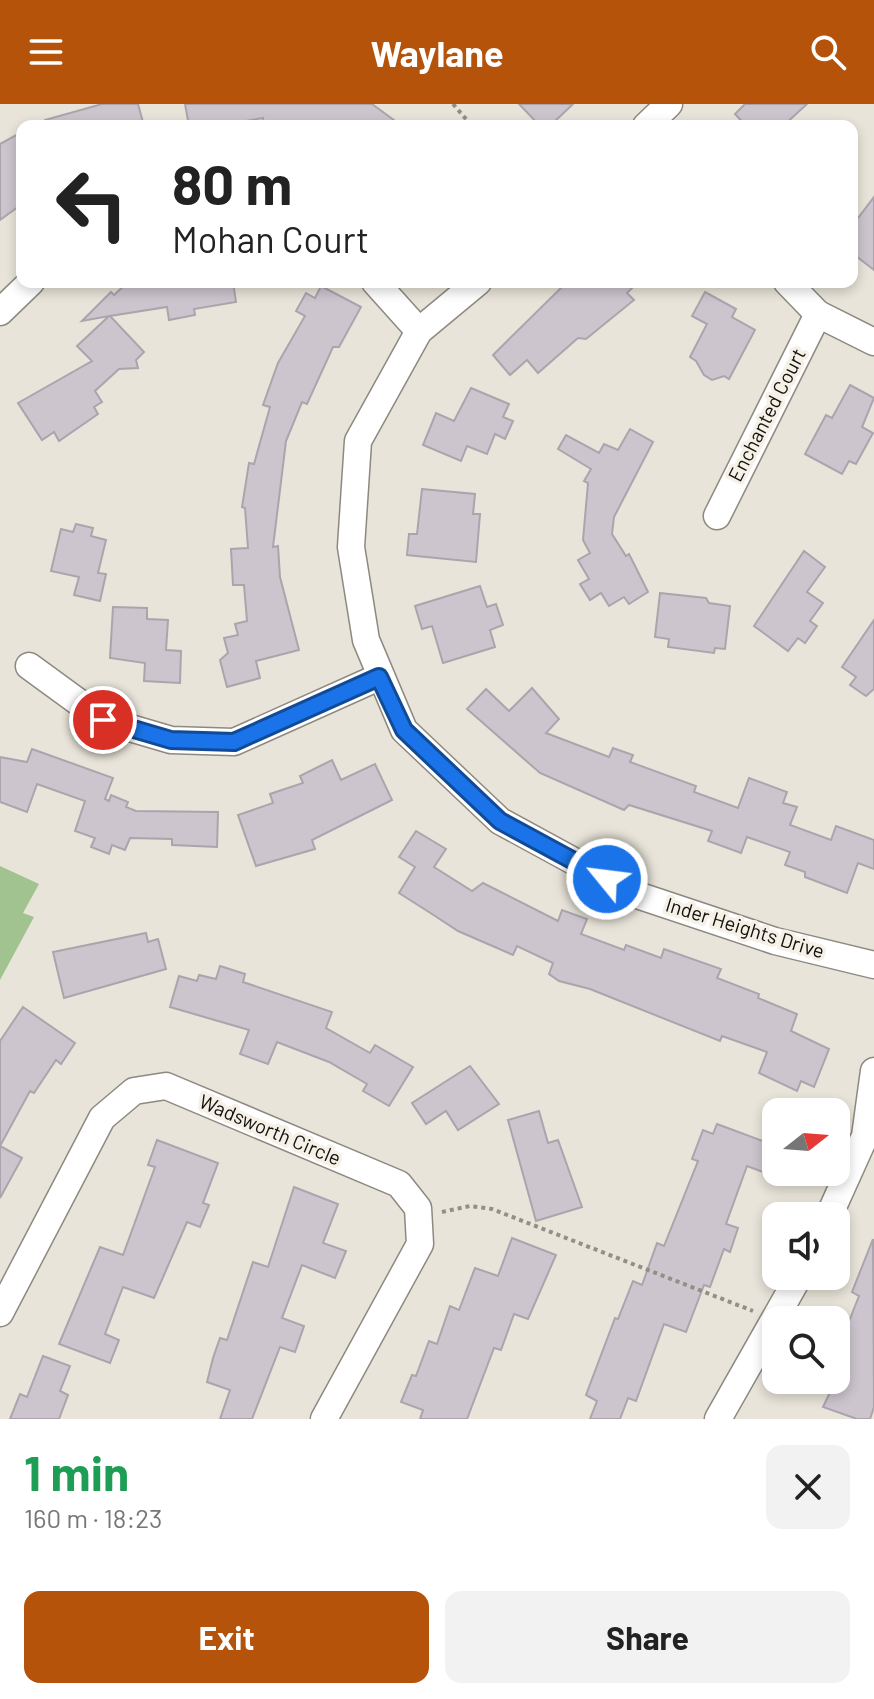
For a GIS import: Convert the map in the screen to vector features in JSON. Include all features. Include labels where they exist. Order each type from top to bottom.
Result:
[{"type":"street","points":[[652,120],[669,104]]},
{"type":"street","points":[[0,312],[25,288]]},
{"type":"street","points":[[380,288],[419,331]]},
{"type":"street","name":"Inder Heights Drive","points":[[471,288],[419,331],[358,441],[351,547],[366,640],[379,677],[404,730],[500,821],[634,894],[775,941],[874,965]]},
{"type":"street","points":[[793,288],[818,314],[874,342]]},
{"type":"street","name":"Enchanted Court","points":[[717,516],[818,314]]},
{"type":"street","points":[[29,666],[103,720],[171,740],[234,742],[379,677]]},
{"type":"street","points":[[835,1202],[865,1136],[874,1071]]},
{"type":"street","name":"Wadsworth Circle","points":[[0,1313],[102,1118],[134,1091],[166,1086],[399,1184],[418,1208],[418,1218]]},
{"type":"street","points":[[324,1419],[420,1244],[418,1218]]},
{"type":"street","points":[[718,1419],[762,1340]]},
{"type":"path","points":[[453,104],[467,120]]},
{"type":"path","points":[[418,1218],[470,1206],[492,1209],[762,1314]]},
{"type":"green space","points":[[0,866],[39,884],[23,913],[34,917],[0,980]]},
{"type":"building","points":[[102,104],[138,104],[142,120],[45,120]]},
{"type":"building","points":[[185,104],[372,104],[394,120],[263,118],[188,120]]},
{"type":"building","points":[[519,104],[573,104],[556,120],[534,120]]},
{"type":"building","points":[[745,104],[807,104],[790,120],[740,120],[735,114]]},
{"type":"building","points":[[16,135],[16,208],[0,220],[0,144]]},
{"type":"building","points":[[874,197],[874,270],[858,258],[858,218]]},
{"type":"building","points":[[122,288],[234,288],[236,302],[194,309],[195,315],[169,320],[167,307],[110,316],[144,352],[136,360],[138,368],[119,369],[95,391],[102,402],[94,407],[98,414],[59,441],[54,432],[42,440],[18,403],[92,361],[77,346],[109,316],[82,321],[111,292],[114,295]]},
{"type":"building","points":[[320,288],[325,288],[361,307],[339,347],[333,347],[307,404],[302,402],[286,441],[273,547],[278,546],[280,577],[299,650],[256,661],[260,678],[227,687],[220,660],[228,653],[224,638],[238,635],[235,624],[247,621],[244,585],[233,585],[231,549],[248,548],[245,508],[242,507],[249,463],[254,464],[270,407],[263,405],[278,363],[305,316],[296,311],[306,293],[315,298]]},
{"type":"building","points":[[561,288],[632,288],[627,293],[634,300],[586,339],[578,338],[538,373],[527,360],[510,375],[493,355]]},
{"type":"building","points":[[705,292],[736,309],[732,317],[755,330],[729,379],[724,376],[712,380],[690,357],[707,324],[692,316]]},
{"type":"building","points":[[850,385],[874,398],[862,427],[873,433],[856,464],[849,461],[842,474],[805,454],[826,415],[832,418]]},
{"type":"building","points":[[471,388],[509,404],[503,417],[513,421],[505,439],[495,434],[487,454],[467,446],[461,461],[423,445],[436,413],[454,421]]},
{"type":"building","points":[[630,429],[653,442],[614,517],[612,534],[626,556],[629,554],[648,592],[629,604],[624,597],[609,606],[601,593],[590,600],[580,584],[589,579],[578,560],[590,553],[583,540],[588,483],[584,481],[591,469],[558,449],[566,435],[599,453],[604,444],[618,450]]},
{"type":"building","points":[[422,489],[475,494],[473,514],[480,514],[476,562],[407,555],[409,534],[417,534]]},
{"type":"building","points":[[76,524],[93,528],[91,536],[106,540],[98,573],[106,574],[100,601],[74,595],[79,577],[51,571],[61,529],[73,532]]},
{"type":"building","points":[[804,551],[825,567],[807,592],[823,603],[810,621],[817,626],[805,643],[798,638],[788,651],[754,626]]},
{"type":"building","points":[[480,586],[487,607],[496,604],[503,625],[490,630],[495,647],[443,663],[432,626],[422,629],[415,606]]},
{"type":"building","points":[[660,593],[706,598],[709,603],[730,606],[725,649],[715,648],[714,653],[668,647],[669,639],[655,637]]},
{"type":"building","points":[[113,607],[147,608],[147,619],[168,620],[166,650],[181,651],[180,683],[144,681],[145,663],[110,658]]},
{"type":"building","points":[[874,620],[874,689],[866,696],[850,685],[856,677],[842,667]]},
{"type":"building","points":[[532,688],[559,719],[546,733],[609,757],[613,748],[633,755],[630,762],[696,786],[694,792],[738,808],[749,778],[787,792],[783,803],[797,807],[790,825],[831,840],[836,826],[874,840],[874,869],[858,863],[847,893],[805,877],[805,872],[785,865],[790,852],[747,837],[741,853],[708,841],[712,831],[629,805],[624,810],[540,773],[467,709],[486,689],[509,711]]},
{"type":"building","points":[[32,749],[113,778],[105,799],[109,801],[111,795],[128,802],[126,807],[136,811],[218,812],[217,847],[172,845],[172,839],[130,838],[125,850],[112,845],[109,854],[91,847],[95,838],[75,831],[85,801],[37,784],[27,812],[0,802],[0,757],[27,762]]},
{"type":"building","points":[[332,760],[341,780],[375,764],[392,800],[312,840],[315,849],[256,866],[238,815],[273,803],[270,794],[303,783],[300,776]]},
{"type":"building","points":[[416,831],[446,849],[434,867],[472,891],[483,883],[558,921],[562,910],[587,919],[581,934],[624,950],[626,945],[661,958],[664,949],[721,969],[717,978],[759,994],[758,998],[797,1014],[791,1031],[829,1049],[814,1087],[801,1081],[797,1091],[759,1073],[767,1052],[722,1036],[720,1041],[590,989],[559,981],[549,974],[553,963],[517,946],[513,955],[458,931],[399,893],[415,867],[399,857]]},
{"type":"building","points":[[146,933],[148,942],[158,939],[166,969],[64,998],[53,952]]},
{"type":"building","points":[[220,966],[245,974],[243,982],[332,1012],[326,1028],[370,1053],[375,1045],[413,1067],[389,1106],[363,1091],[367,1084],[329,1062],[277,1042],[268,1064],[240,1054],[249,1030],[170,1007],[179,976],[197,981],[199,975],[216,979]]},
{"type":"building","points":[[23,1007],[75,1043],[61,1064],[56,1060],[34,1093],[30,1091],[0,1146],[0,1041]]},
{"type":"building","points":[[470,1066],[499,1104],[458,1130],[446,1111],[426,1124],[412,1103]]},
{"type":"building","points":[[539,1111],[548,1143],[558,1140],[582,1207],[536,1221],[508,1120]]},
{"type":"building","points":[[717,1124],[762,1141],[762,1172],[747,1166],[726,1224],[738,1228],[730,1252],[724,1249],[710,1287],[704,1285],[686,1332],[664,1324],[636,1401],[628,1398],[620,1419],[590,1419],[597,1401],[586,1395],[615,1318],[618,1319],[633,1281],[642,1285],[657,1243],[664,1246],[698,1161],[692,1159],[703,1130],[713,1134]]},
{"type":"building","points":[[157,1140],[218,1163],[203,1203],[209,1205],[200,1227],[187,1222],[154,1298],[123,1287],[105,1334],[119,1340],[110,1363],[59,1344],[100,1247],[123,1255],[155,1167],[148,1165]]},
{"type":"building","points":[[0,1146],[22,1158],[0,1198]]},
{"type":"building","points":[[294,1187],[338,1204],[323,1243],[346,1251],[335,1278],[302,1265],[282,1318],[304,1326],[295,1352],[280,1347],[252,1419],[220,1419],[230,1390],[207,1382],[213,1358],[220,1338],[227,1340],[253,1262],[268,1267]]},
{"type":"building","points":[[512,1238],[556,1255],[528,1319],[514,1314],[501,1350],[494,1348],[467,1419],[420,1419],[423,1410],[401,1402],[412,1375],[416,1376],[429,1341],[437,1344],[450,1306],[459,1310],[475,1268],[498,1276]]},
{"type":"building","points":[[873,1239],[874,1407],[870,1419],[857,1419],[823,1407],[829,1394],[850,1394],[850,1319],[859,1296],[852,1292]]},
{"type":"building","points":[[43,1356],[70,1366],[60,1391],[68,1395],[59,1419],[10,1419],[20,1394],[27,1397]]},
{"type":"route","points":[[103,720],[171,740],[234,742],[379,677],[404,730],[500,821],[607,879]]}]
